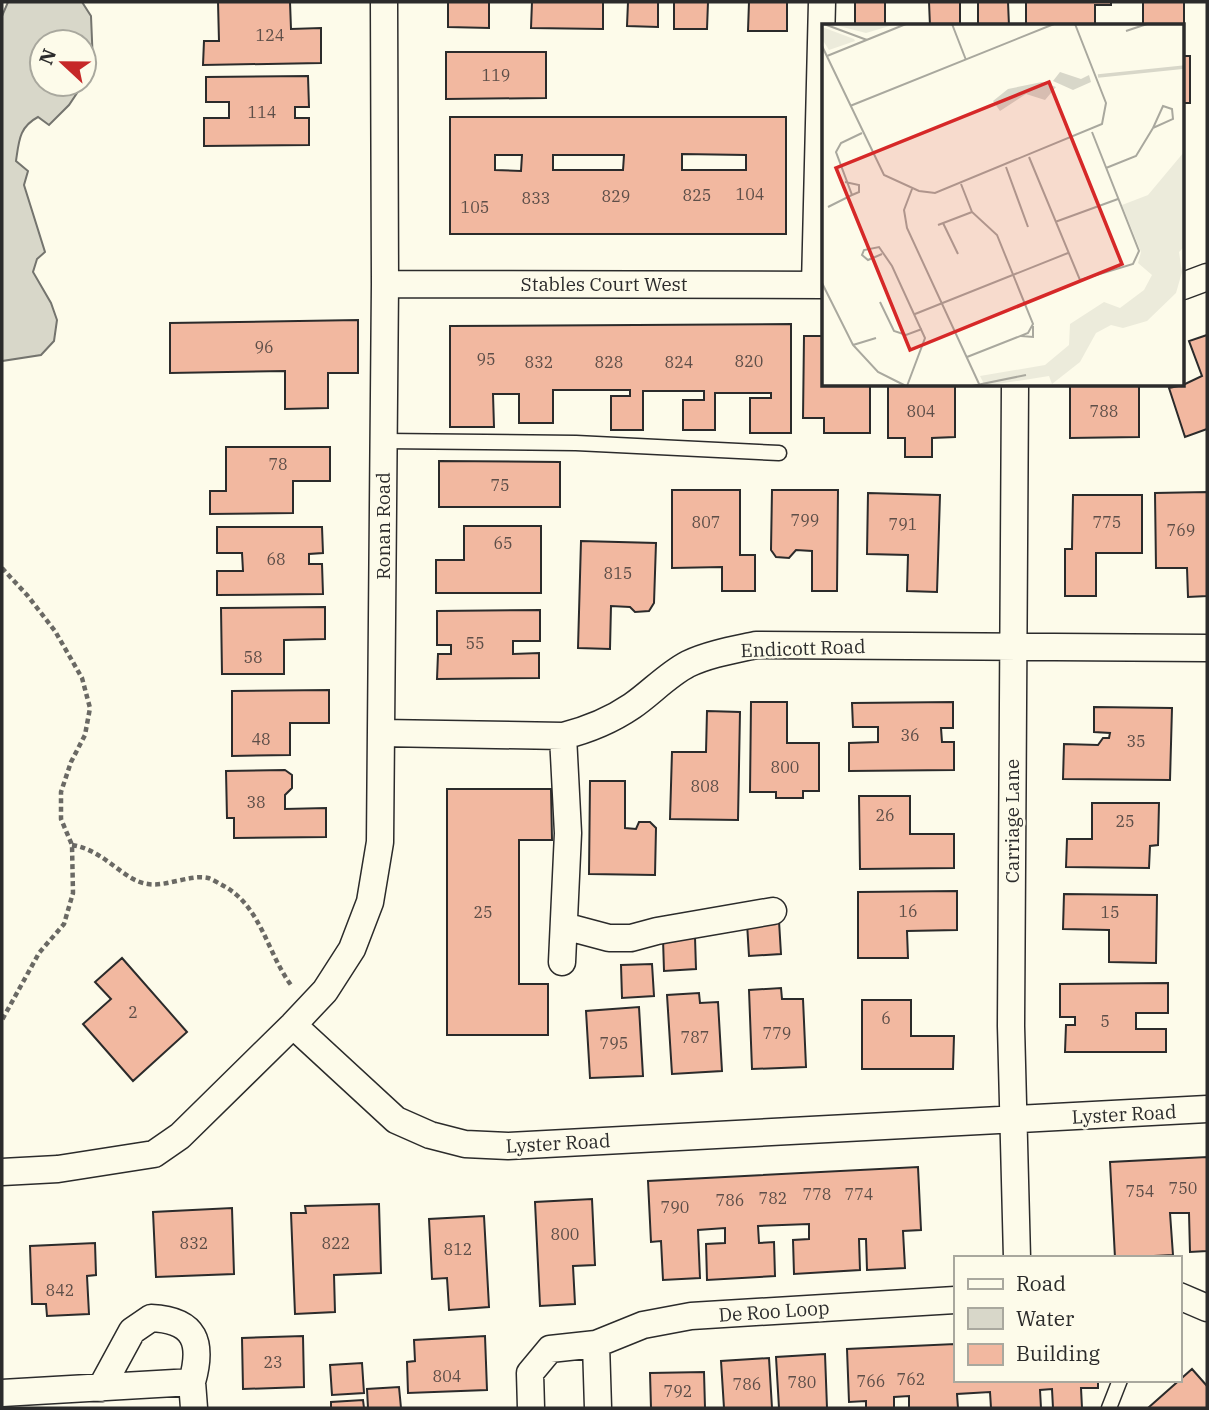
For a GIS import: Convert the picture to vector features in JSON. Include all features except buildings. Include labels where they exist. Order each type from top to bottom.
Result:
[{"type":"street","name":"Ronan Road","points":[[301,1017],[325,991],[352,949],[370,902],[380,842],[385,284],[384,2]]},
{"type":"street","points":[[819,285],[822,2]]},
{"type":"street","points":[[1184,286],[1207,277]]},
{"type":"street","name":"Stables Court West","points":[[385,284],[819,285]]},
{"type":"street","name":"Carriage Lane","points":[[1015,387],[1011,1013],[1017,1256]]},
{"type":"street","name":"Endicott Road","points":[[381,733],[562,736],[591,729],[633,705],[688,664],[720,652],[756,645],[1207,648]]},
{"type":"street","points":[[562,736],[568,833],[562,962]]},
{"type":"street","points":[[564,926],[609,938],[631,938],[772,911]]},
{"type":"street","points":[[2,1172],[58,1169],[154,1154],[180,1136],[301,1017]]},
{"type":"street","name":"Lyster Road","points":[[301,1017],[396,1120],[430,1135],[465,1144],[508,1146],[1207,1109]]},
{"type":"street","points":[[1181,1297],[1207,1308]]},
{"type":"street","name":"De Roo Loop","points":[[531,1408],[530,1373],[550,1349],[596,1344],[643,1325],[691,1316],[954,1300]]},
{"type":"street","points":[[2,1393],[101,1388],[193,1395],[197,1342],[191,1332],[172,1321],[151,1318],[132,1331],[101,1388]]},
{"type":"street","points":[[596,1344],[598,1408]]},
{"type":"lane","points":[[383,441],[576,443],[779,453]]},
{"type":"lane","points":[[1109,1408],[1119,1382]]},
{"type":"path","points":[[2,568],[55,631],[82,678],[90,708],[85,735],[71,762],[61,792],[61,819],[72,845],[73,893],[64,924],[39,953],[2,1020]]},
{"type":"path","points":[[72,845],[104,857],[129,876],[148,884],[207,878],[235,892],[257,919],[301,1017]]},
{"type":"water","points":[[8,2],[82,2],[91,16],[92,28],[28,28],[28,98],[74,98],[49,125],[38,117],[27,125],[21,135],[16,161],[28,171],[24,185],[45,252],[37,259],[33,272],[51,303],[57,320],[54,341],[41,355],[2,361],[2,16]]}]
